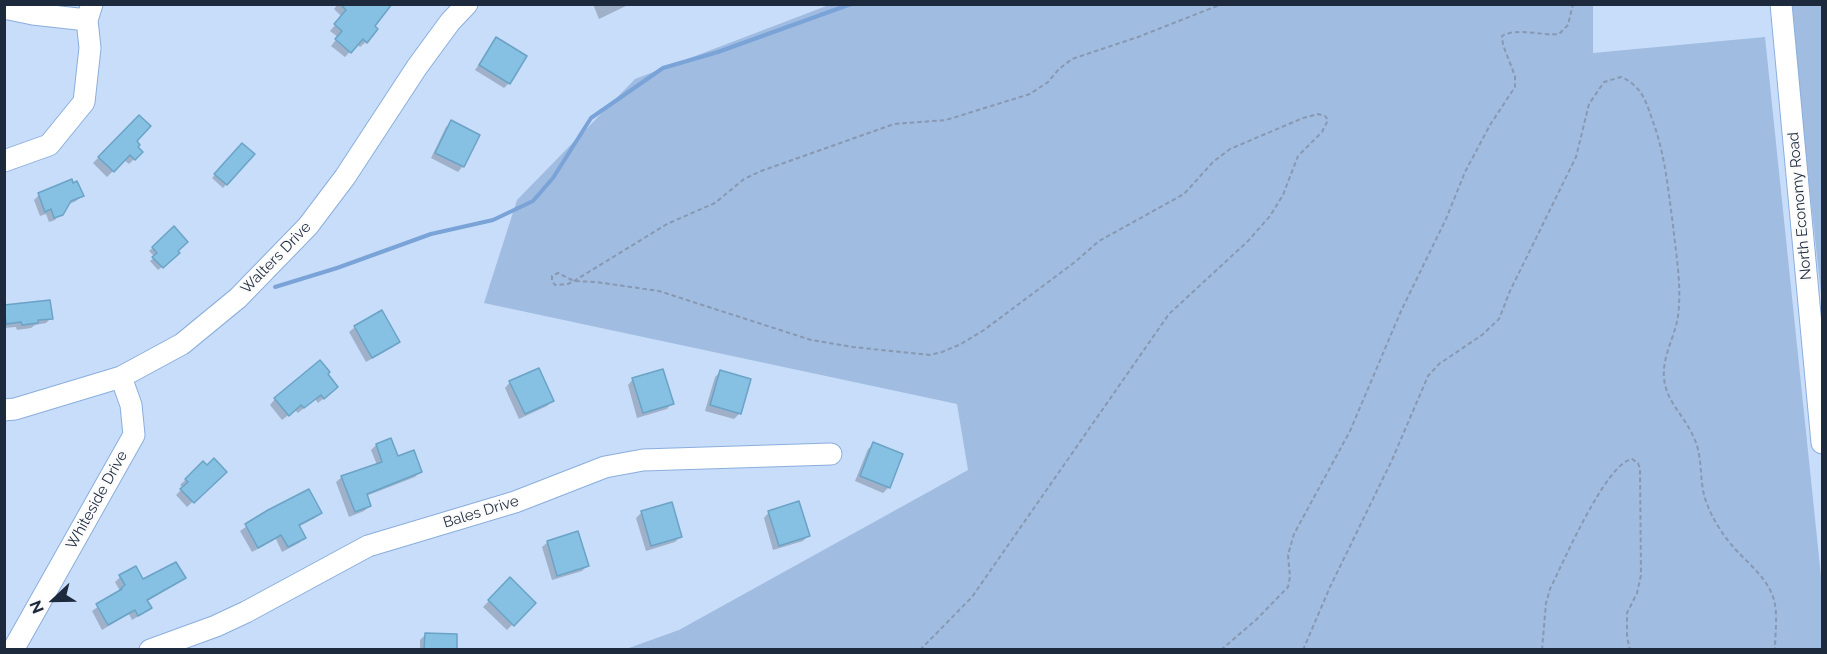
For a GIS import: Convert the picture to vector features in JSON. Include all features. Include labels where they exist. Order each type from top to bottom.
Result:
[{"type":"street","name":"Walters Drive","points":[[4,410],[15,409],[121,377],[182,344],[238,298],[308,226],[345,177],[417,67],[466,4]]},
{"type":"street","name":"North Economy Road","points":[[1781,4],[1822,443]]},
{"type":"street","points":[[4,8],[33,14],[90,12],[90,48],[84,102],[49,145],[4,162]]},
{"type":"street","name":"Whiteside Drive","points":[[13,650],[134,435],[131,405],[121,377]]},
{"type":"street","name":"Bales Drive","points":[[150,650],[216,626],[246,612],[368,546],[515,502],[605,467],[643,460],[831,454]]},
{"type":"path","points":[[920,650],[972,597],[1169,314],[1248,241],[1270,216],[1283,195],[1298,156],[1326,128],[1328,120],[1325,116],[1318,114],[1303,118],[1230,149],[1214,162],[1184,194],[1099,241],[1075,262],[984,330],[960,344],[930,355],[811,340],[658,291],[574,281],[558,273],[553,274],[551,278],[555,285],[574,281],[668,224],[715,203],[744,179],[761,171],[894,124],[946,120],[1030,94],[1048,82],[1072,59],[1148,34],[1222,4]]},
{"type":"path","points":[[1221,650],[1257,619],[1288,587],[1290,577],[1288,555],[1294,534],[1350,431],[1401,311],[1446,219],[1465,172],[1490,125],[1515,87],[1515,76],[1503,45],[1502,36],[1509,32],[1559,34],[1568,25],[1573,4]]},
{"type":"path","points":[[1303,650],[1330,587],[1392,460],[1428,376],[1439,364],[1482,335],[1499,319],[1510,291],[1576,158],[1589,104],[1604,82],[1621,76],[1641,93],[1646,103],[1666,167],[1679,285],[1678,316],[1664,368],[1665,386],[1674,408],[1696,442],[1701,463],[1701,485],[1707,504],[1719,527],[1734,548],[1765,581],[1770,590],[1775,606],[1775,650]]},
{"type":"path","points":[[1542,650],[1546,603],[1550,589],[1604,485],[1618,466],[1632,459],[1638,463],[1640,469],[1642,555],[1637,593],[1627,613],[1626,624],[1630,650]]},
{"type":"shaded area","points":[[829,5],[1593,5],[1593,53],[1765,37],[1822,586],[1822,649],[626,649],[679,630],[968,470],[957,404],[484,303],[517,200],[635,79]]},
{"type":"shaded area","points":[[1793,5],[1822,5],[1822,303],[1791,17]]},
{"type":"building","points":[[340,4],[392,4],[375,26],[378,29],[367,43],[363,39],[351,53],[335,39],[342,31],[334,24],[346,10]]},
{"type":"building","points":[[496,37],[527,56],[510,84],[479,65]]},
{"type":"building","points":[[139,115],[151,126],[137,141],[140,145],[138,147],[143,152],[135,160],[130,155],[114,172],[98,157]]},
{"type":"building","points":[[451,120],[480,135],[464,167],[435,153]]},
{"type":"building","points":[[242,143],[255,154],[227,185],[214,174]]},
{"type":"building","points":[[72,179],[73,183],[77,181],[84,196],[71,201],[63,215],[54,218],[51,209],[45,212],[38,193]]},
{"type":"building","points":[[174,226],[188,242],[178,251],[180,253],[163,268],[152,257],[157,253],[152,247]]},
{"type":"building","points":[[50,300],[53,319],[38,320],[38,323],[22,325],[21,322],[6,324],[4,305]]},
{"type":"building","points":[[382,310],[400,342],[372,358],[354,326]]},
{"type":"building","points":[[320,360],[338,387],[324,399],[321,395],[304,408],[301,405],[289,416],[274,398]]},
{"type":"building","points":[[539,368],[554,401],[525,414],[509,381]]},
{"type":"building","points":[[663,369],[674,404],[643,413],[632,378]]},
{"type":"building","points":[[720,370],[751,379],[741,414],[710,405]]},
{"type":"building","points":[[391,438],[398,456],[414,450],[422,472],[367,494],[371,506],[355,512],[341,476],[382,462],[376,444]]},
{"type":"building","points":[[873,442],[903,454],[890,488],[860,476]]},
{"type":"building","points":[[214,458],[227,472],[194,503],[180,489],[188,482],[185,479],[203,461],[207,465]]},
{"type":"building","points":[[309,489],[322,513],[299,525],[306,538],[288,547],[281,535],[258,548],[245,524]]},
{"type":"building","points":[[799,501],[810,536],[779,546],[768,511]]},
{"type":"building","points":[[672,502],[682,537],[651,546],[641,511]]},
{"type":"building","points":[[578,531],[589,566],[557,576],[547,541]]},
{"type":"building","points":[[176,562],[186,578],[147,600],[152,608],[138,616],[135,610],[108,625],[96,604],[122,589],[125,585],[119,575],[136,566],[143,579]]},
{"type":"building","points":[[510,577],[536,603],[514,626],[488,600]]},
{"type":"building","points":[[425,633],[457,634],[457,650],[424,650]]},
{"type":"waterway","points":[[275,287],[337,268],[431,234],[493,220],[533,201],[553,178],[591,118],[663,68],[718,52],[851,4]]}]
